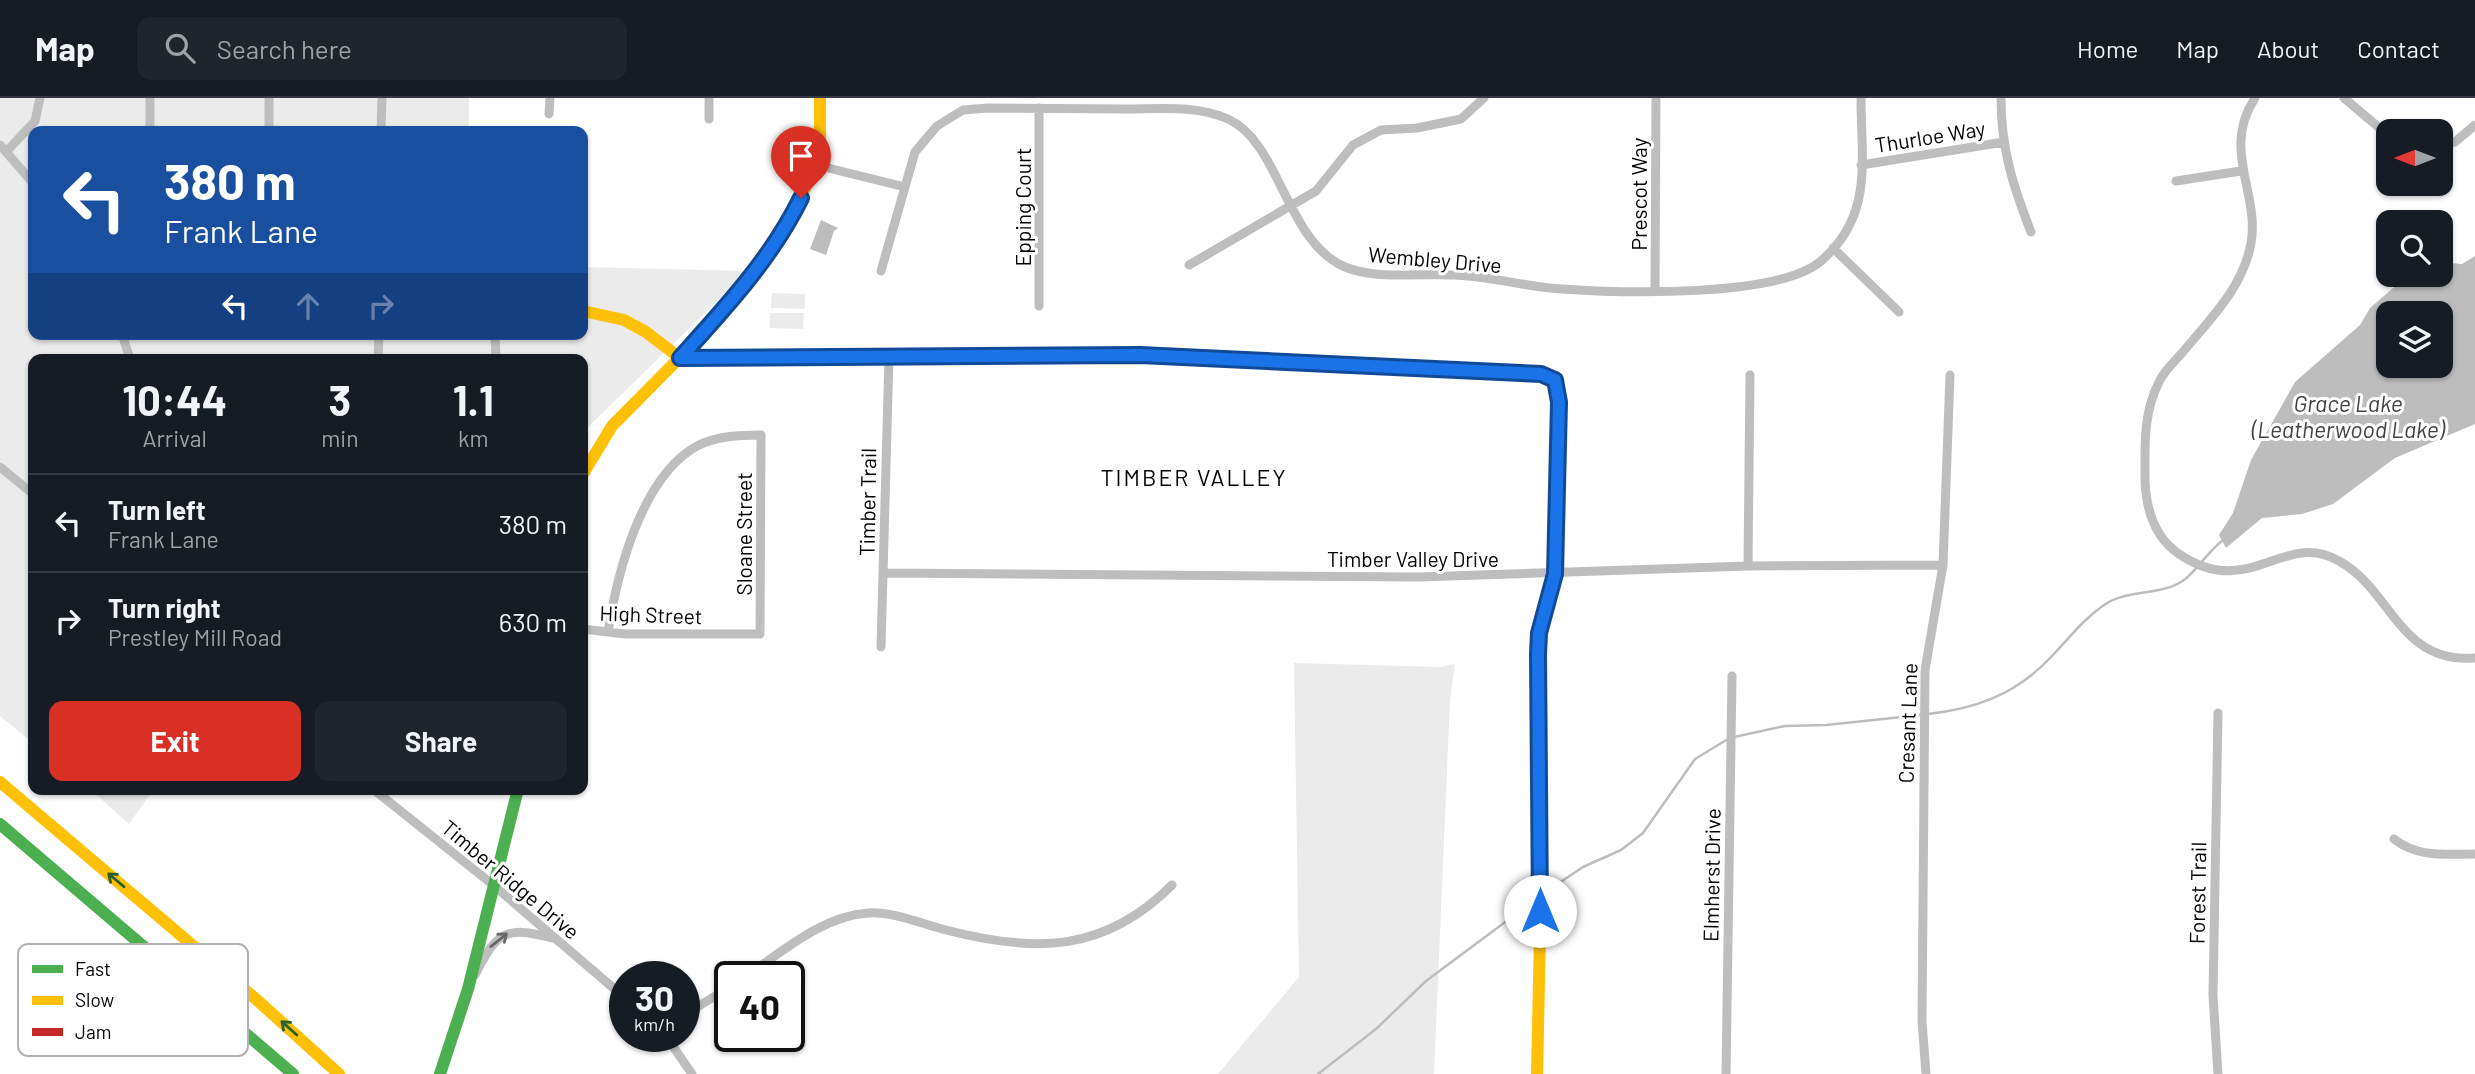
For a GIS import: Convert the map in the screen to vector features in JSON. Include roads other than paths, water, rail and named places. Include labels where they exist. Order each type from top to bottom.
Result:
[{"type":"main road","points":[[588,466],[621,414],[680,358],[748,282],[790,221],[817,165],[820,98]]},
{"type":"main road","points":[[588,311],[613,313],[641,326],[680,358],[1140,355],[1541,374],[1555,380],[1559,402],[1555,574],[1539,633],[1538,654],[1540,935],[1537,1074]]},
{"type":"main road","points":[[0,782],[191,944]]},
{"type":"main road","points":[[440,1074],[468,989],[492,884],[516,795]]},
{"type":"main road","points":[[0,824],[141,944]]},
{"type":"main road","points":[[248,992],[339,1074]]},
{"type":"main road","points":[[248,1036],[293,1074]]},
{"type":"street","points":[[29,126],[35,121],[40,98]]},
{"type":"street","points":[[150,98],[150,126]]},
{"type":"street","points":[[269,98],[269,126]]},
{"type":"street","points":[[381,126],[382,98]]},
{"type":"street","points":[[549,114],[550,98]]},
{"type":"street","points":[[709,98],[709,119]]},
{"type":"street","points":[[1189,265],[1316,191],[1353,145],[1381,130],[1417,128],[1461,119],[1484,98]]},
{"type":"street","name":"Prescot Way","points":[[1655,290],[1656,98]]},
{"type":"street","name":"Wembley Drive","points":[[881,271],[915,152],[937,126],[963,110],[1197,110],[1231,120],[1254,141],[1317,250],[1345,267],[1369,273],[1456,275],[1562,289],[1713,290],[1790,276],[1819,262],[1846,232],[1862,197],[1861,98]]},
{"type":"street","points":[[2001,98],[2009,176],[2031,232]]},
{"type":"street","points":[[2255,98],[2244,125],[2241,171],[2253,225],[2252,242],[2239,282],[2160,379],[2146,422],[2146,491],[2153,525],[2176,552],[2199,566],[2218,572],[2242,572],[2299,553],[2323,552],[2356,572],[2407,634],[2418,643],[2448,656],[2475,657]]},
{"type":"street","points":[[2344,98],[2376,125]]},
{"type":"street","name":"Epping Court","points":[[1039,108],[1039,306]]},
{"type":"street","points":[[2454,142],[2475,125]]},
{"type":"street","points":[[28,127],[3,149],[28,177]]},
{"type":"street","name":"Thurloe Way","points":[[1861,164],[2004,142]]},
{"type":"street","points":[[817,165],[905,187]]},
{"type":"street","points":[[2176,181],[2241,171]]},
{"type":"street","points":[[1833,248],[1899,312]]},
{"type":"street","name":"Timber Trail","points":[[881,648],[889,357]]},
{"type":"street","points":[[1748,566],[1750,375]]},
{"type":"street","name":"Cresant Lane","points":[[1926,1074],[1922,1047],[1925,670],[1943,565],[1950,375]]},
{"type":"street","name":"Sloane Street","points":[[608,632],[622,560],[653,494],[671,466],[699,445],[739,435],[761,435],[760,634]]},
{"type":"street","points":[[0,467],[28,490]]},
{"type":"street","name":"Timber Valley Drive","points":[[883,573],[1419,577],[1748,566],[1943,565]]},
{"type":"street","name":"High Street","points":[[588,630],[760,634]]},
{"type":"street","name":"Elmherst Drive","points":[[1726,1074],[1732,676]]},
{"type":"street","name":"Forest Trail","points":[[2218,712],[2213,995],[2218,1074]]},
{"type":"street","name":"Timber Ridge Drive","points":[[381,795],[492,884],[609,984]]},
{"type":"street","points":[[2394,839],[2406,849],[2419,853],[2475,855]]},
{"type":"street","points":[[768,961],[818,928],[861,914],[895,917],[988,940],[1047,944],[1104,933],[1127,923],[1151,906],[1172,885]]},
{"type":"street","points":[[468,989],[490,946],[509,932],[524,930],[555,938]]},
{"type":"street","points":[[677,1052],[692,1074]]},
{"type":"water","points":[[821,220],[838,228],[834,231],[826,255],[810,249]]},
{"type":"water","name":"Grace Lake (Leatherwood Lake)","points":[[2475,256],[2475,424],[2395,458],[2333,504],[2302,514],[2262,518],[2226,548],[2219,535],[2233,513],[2251,460],[2295,382],[2360,325],[2376,303],[2376,378],[2453,378],[2453,301],[2378,301],[2394,287],[2453,287],[2453,263],[2462,264]]},
{"type":"waterway","points":[[1928,714],[1977,704],[2021,683],[2104,605],[2122,597],[2162,589],[2181,582],[2222,541]]},
{"type":"waterway","points":[[1734,737],[1785,726],[1826,725],[1921,715]]},
{"type":"waterway","points":[[1544,893],[1583,867],[1621,850],[1643,833],[1695,759],[1728,739]]},
{"type":"waterway","points":[[1318,1074],[1376,1029],[1426,981],[1536,899]]},
{"type":"district","name":"TIMBER VALLEY","points":[[1194,477]]}]
